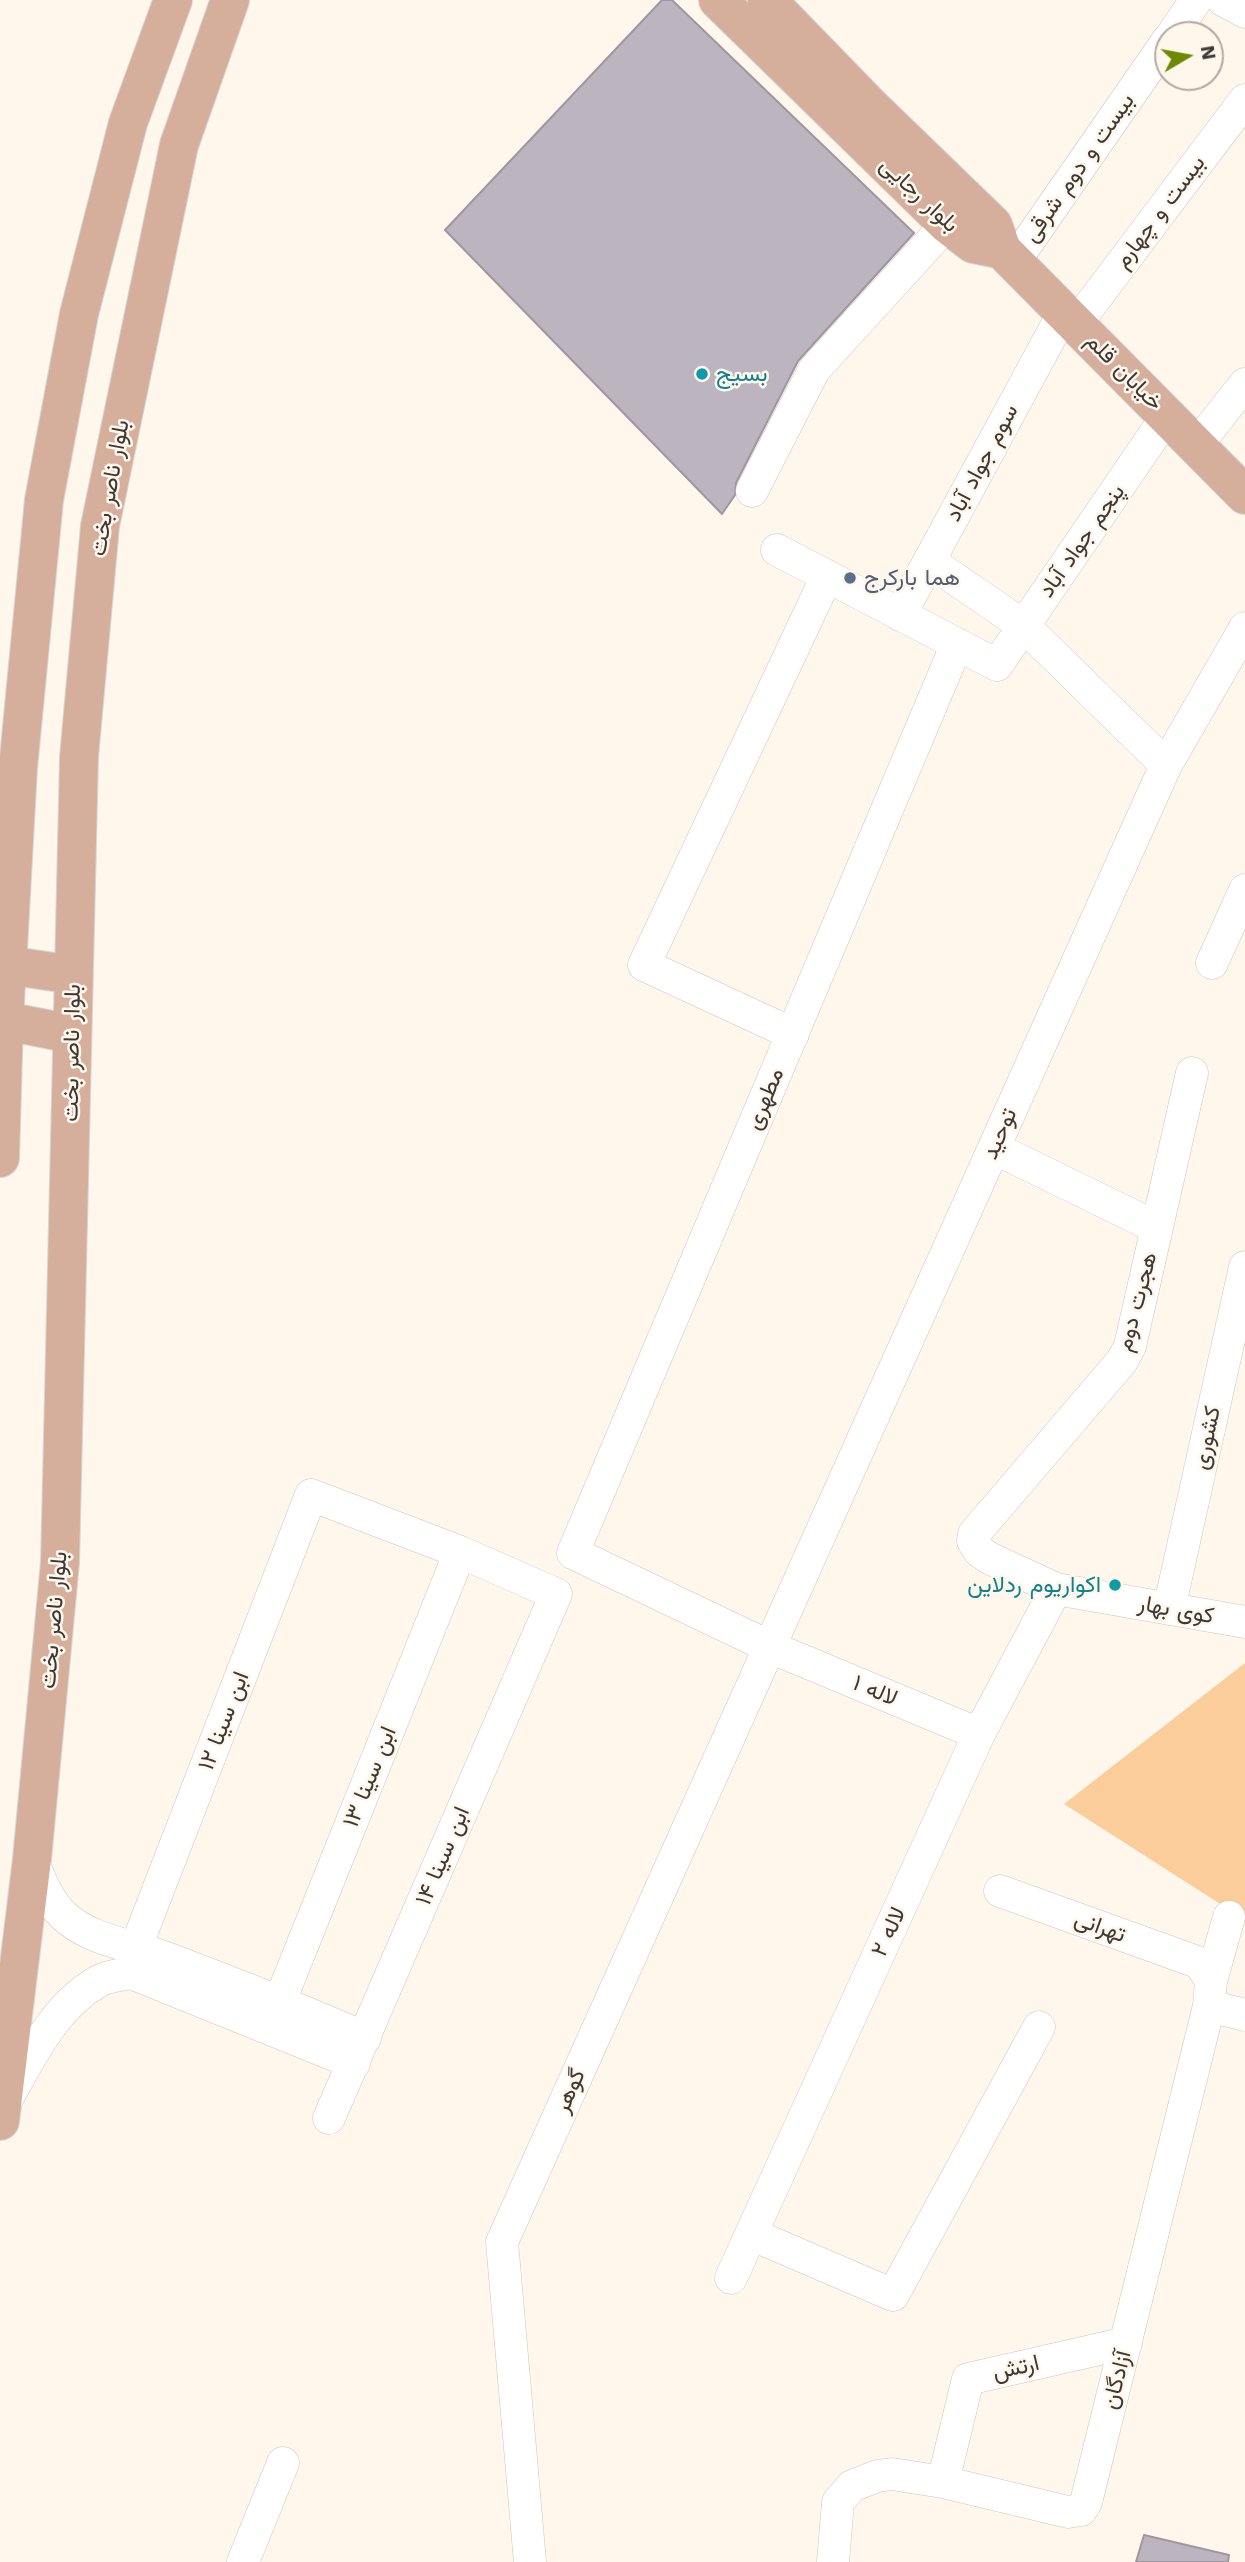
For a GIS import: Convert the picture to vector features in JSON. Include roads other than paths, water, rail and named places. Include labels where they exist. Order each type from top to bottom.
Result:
[{"type":"main road","points":[[0,1158],[9,784],[44,500],[79,314],[128,123],[173,0]]},
{"type":"main road","name":"بلوار ناصر بخت","points":[[1,2114],[32,1859],[60,1562],[79,757],[100,527],[179,145],[230,0]]},
{"type":"main road","name":"بلوار رجایی","points":[[718,0],[947,224],[973,244],[1008,256]]},
{"type":"main road","name":"بلوار رجایی","points":[[767,0],[993,225],[1008,256]]},
{"type":"main road","name":"خیابان قلم","points":[[1008,256],[1245,495]]},
{"type":"main road","points":[[3,964],[74,975]]},
{"type":"main road","points":[[2,1021],[72,1034]]},
{"type":"street","points":[[1182,21],[1196,0]]},
{"type":"street","points":[[1223,0],[1245,12]]},
{"type":"street","name":"بیست و دوم شرقی","points":[[1008,256],[1154,59]]},
{"type":"street","name":"بیست و چهارم","points":[[1070,318],[1245,100]]},
{"type":"street","points":[[752,491],[814,370],[947,224]]},
{"type":"street","name":"سوم جواد آباد","points":[[901,615],[929,561],[1070,318]]},
{"type":"street","points":[[1196,446],[1245,384]]},
{"type":"street","name":"پنجم جواد آباد","points":[[957,644],[997,665],[1167,416]]},
{"type":"street","points":[[777,550],[957,644]]},
{"type":"street","points":[[929,561],[1024,626],[1166,765]]},
{"type":"street","points":[[793,1034],[644,965],[827,576]]},
{"type":"street","name":"توحید","points":[[770,1647],[1166,765],[1245,628]]},
{"type":"street","name":"مطهری","points":[[573,1553],[957,644]]},
{"type":"street","points":[[1212,963],[1245,890]]},
{"type":"street","name":"هجرت دوم","points":[[989,1558],[979,1551],[973,1541],[974,1534],[1122,1361],[1130,1346],[1192,1073]]},
{"type":"street","points":[[994,1148],[1156,1227]]},
{"type":"street","name":"کشوری","points":[[1169,1609],[1241,1298],[1245,1267]]},
{"type":"street","name":"ابن سینا ۱۲","points":[[134,1960],[311,1495],[460,1552]]},
{"type":"street","name":"ابن سینا ۱۴","points":[[329,2118],[556,1594],[460,1552]]},
{"type":"street","name":"ابن سینا ۱۳","points":[[280,2001],[460,1552]]},
{"type":"street","name":"لاله ۱","points":[[573,1553],[770,1647],[979,1734]]},
{"type":"street","name":"کوی بهار","points":[[989,1558],[1056,1589],[1245,1622]]},
{"type":"street","name":"لاله ۲","points":[[731,2278],[979,1734],[1056,1589]]},
{"type":"street","name":"گوهر","points":[[530,2562],[502,2242],[770,1647]]},
{"type":"street","points":[[32,1859],[47,1896],[64,1916],[134,1960],[359,2050]]},
{"type":"street","name":"تهرانی","points":[[1000,1891],[1207,1983],[1245,2015]]},
{"type":"street","name":"آزادگان","points":[[834,2562],[838,2502],[845,2493],[862,2481],[892,2474],[1068,2512],[1081,2510],[1086,2502],[1126,2343],[1207,1983],[1229,1917]]},
{"type":"street","points":[[1,2114],[49,2028],[74,1998],[134,1960],[280,2001],[359,2050]]},
{"type":"street","points":[[751,2234],[893,2295],[1039,2027]]},
{"type":"street","name":"ارتش","points":[[943,2483],[968,2379],[1126,2343]]},
{"type":"street","points":[[243,2562],[283,2463]]},
{"type":"place","name":"بسیج","points":[[702,374]]},
{"type":"place","name":"هما بارکرج","points":[[850,578]]},
{"type":"place","name":"اکواریوم ردلاین","points":[[1115,1585]]}]
